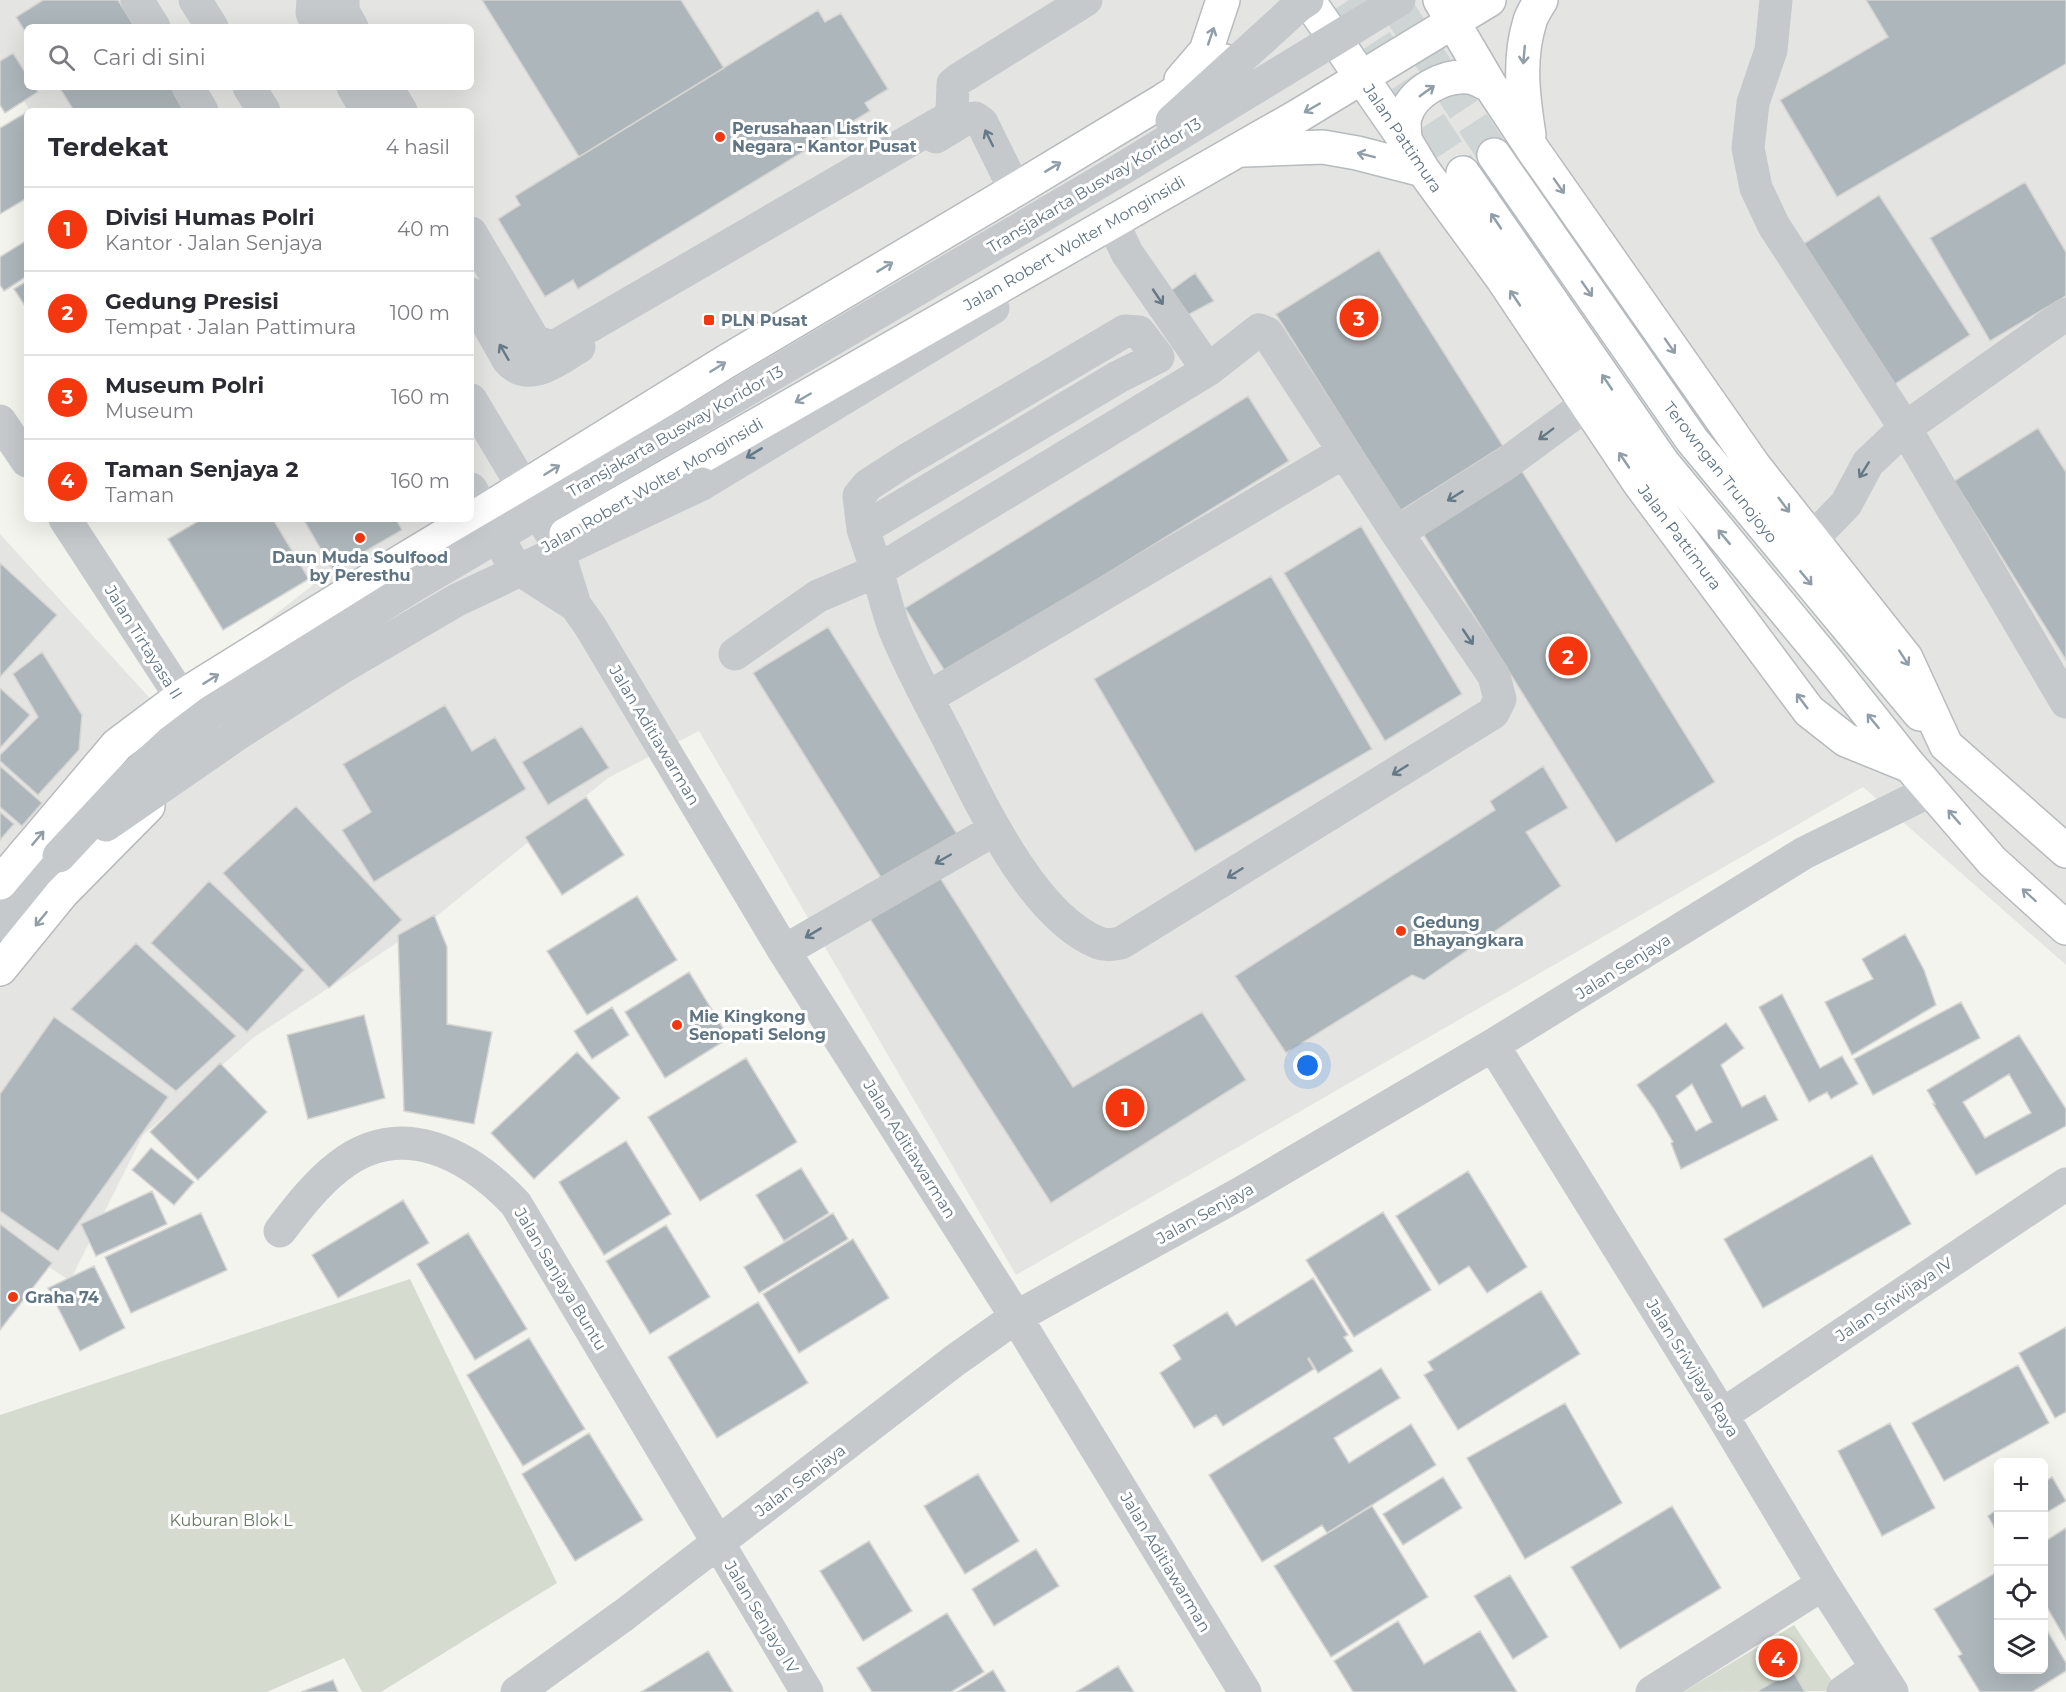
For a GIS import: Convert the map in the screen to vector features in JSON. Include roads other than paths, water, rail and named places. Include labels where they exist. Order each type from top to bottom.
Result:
[{"type":"main road","points":[[1164,100],[1206,51],[1223,0]]},
{"type":"main road","name":"Jalan Robert Wolter Monginsidi","points":[[0,969],[62,893],[148,806],[514,566],[555,540],[1092,238],[1363,78],[1446,11],[1489,0]]},
{"type":"main road","points":[[1531,147],[1522,92],[1524,51],[1530,20],[1541,0]]},
{"type":"main road","points":[[478,500],[525,487],[727,361],[1164,100],[1311,1]]},
{"type":"main road","name":"Jalan Pattimura","points":[[1311,1],[1423,170],[1502,278],[1640,484],[1809,711],[1846,740],[1920,779],[1992,861],[2066,928]]},
{"type":"main road","points":[[1446,11],[1490,86],[1531,147],[1755,467],[1906,658],[1946,745],[2062,844]]},
{"type":"main road","points":[[1405,140],[1404,119],[1410,105],[1428,87],[1452,77],[1471,77],[1490,86]]},
{"type":"main road","points":[[1239,150],[1323,147],[1423,170]]},
{"type":"main road","name":"Terowngan Trunojoyo","points":[[1494,155],[1692,440],[1946,745]]},
{"type":"main road","points":[[1464,173],[1663,463],[1829,664],[1920,779]]},
{"type":"main road","points":[[0,883],[117,745],[181,697],[344,596],[447,522]]},
{"type":"street","points":[[137,0],[152,24]]},
{"type":"street","points":[[313,0],[312,14],[318,24]]},
{"type":"street","points":[[343,0],[343,11],[350,24]]},
{"type":"street","points":[[959,113],[953,84],[1086,0]]},
{"type":"street","name":"Transjakarta Busway Koridor 13","points":[[0,924],[58,856],[129,781],[170,743],[211,712],[413,586],[1116,173],[1399,0]]},
{"type":"street","points":[[1776,0],[1771,50],[1752,103],[1748,148],[1756,188],[1774,226],[1905,428],[2066,702]]},
{"type":"street","points":[[1116,173],[1298,6],[1311,1]]},
{"type":"street","points":[[190,90],[200,108]]},
{"type":"street","points":[[251,90],[262,108]]},
{"type":"street","points":[[355,90],[365,108]]},
{"type":"street","points":[[389,90],[398,108]]},
{"type":"street","points":[[474,238],[534,340],[552,348],[945,120],[952,112],[975,118],[982,123],[1015,190]]},
{"type":"street","points":[[474,299],[508,360],[516,369],[530,372],[558,359],[959,113]]},
{"type":"street","points":[[58,856],[242,731],[339,669],[457,600],[702,484],[1092,238],[1127,253],[1208,370]]},
{"type":"street","points":[[1812,539],[1846,504],[1868,463],[1905,428],[2066,314]]},
{"type":"street","points":[[735,654],[818,596],[877,571],[1208,370],[1259,330],[1264,331],[1494,676],[1500,699],[1493,713],[1121,943],[1109,945],[1100,943],[1065,923],[1041,897],[994,830],[894,627],[877,571],[863,529],[860,496],[868,485],[905,461],[1125,331],[1138,332],[1158,357],[1188,341]]},
{"type":"street","points":[[1397,533],[1504,465],[1587,404]]},
{"type":"street","name":"Jalan Aditiawarman","points":[[474,405],[555,540],[575,605],[590,626],[784,951],[1016,1317],[1245,1692]]},
{"type":"street","points":[[0,421],[24,457]]},
{"type":"street","points":[[927,698],[1344,452]]},
{"type":"street","name":"Jalan Aditiawarman","points":[[478,500],[514,566],[575,605]]},
{"type":"street","name":"Jalan Tirtayasa II","points":[[67,522],[181,697],[189,778]]},
{"type":"street","name":"Jalan Senjaya","points":[[517,1692],[624,1615],[717,1542],[1016,1317],[1241,1193],[1493,1045],[1920,779]]},
{"type":"street","points":[[784,951],[994,830]]},
{"type":"street","name":"Jalan Sriwijaya Raya","points":[[1493,1045],[1722,1415],[1823,1584],[1885,1680]]},
{"type":"street","name":"Jalan Sanjaya Buntu","points":[[280,1232],[313,1190],[339,1166],[364,1151],[397,1142],[419,1143],[462,1159],[499,1185],[516,1204],[717,1542]]},
{"type":"street","name":"Jalan Sriwijaya IV","points":[[1722,1415],[2066,1184]]},
{"type":"street","name":"Jalan Senjaya IV","points":[[717,1542],[807,1692]]},
{"type":"street","points":[[1652,1692],[1823,1584]]},
{"type":"street","points":[[1843,1692],[1885,1680]]},
{"type":"tunnel","points":[[1349,0],[1463,173]]},
{"type":"tunnel","points":[[1392,0],[1494,155]]},
{"type":"place","name":"Perusahaan Listrik Negara - Kantor Pusat","points":[[720,137]]},
{"type":"place","name":"Museum Polri","points":[[1359,318]]},
{"type":"place","name":"PLN Pusat","points":[[709,320]]},
{"type":"place","name":"Daun Muda Soulfood by Peresthu","points":[[360,538]]},
{"type":"place","name":"Gedung Presisi","points":[[1568,656]]},
{"type":"place","name":"Gedung Bhayangkara","points":[[1401,931]]},
{"type":"place","name":"Mie Kingkong Senopati Selong","points":[[677,1025]]},
{"type":"place","name":"Divisi Humas Polri","points":[[1125,1108]]},
{"type":"place","name":"Graha 74","points":[[13,1297]]},
{"type":"place","name":"Taman Senjaya 2","points":[[1778,1658]]},
{"type":"park label","name":"Kuburan Blok L","points":[[231,1520]]}]
